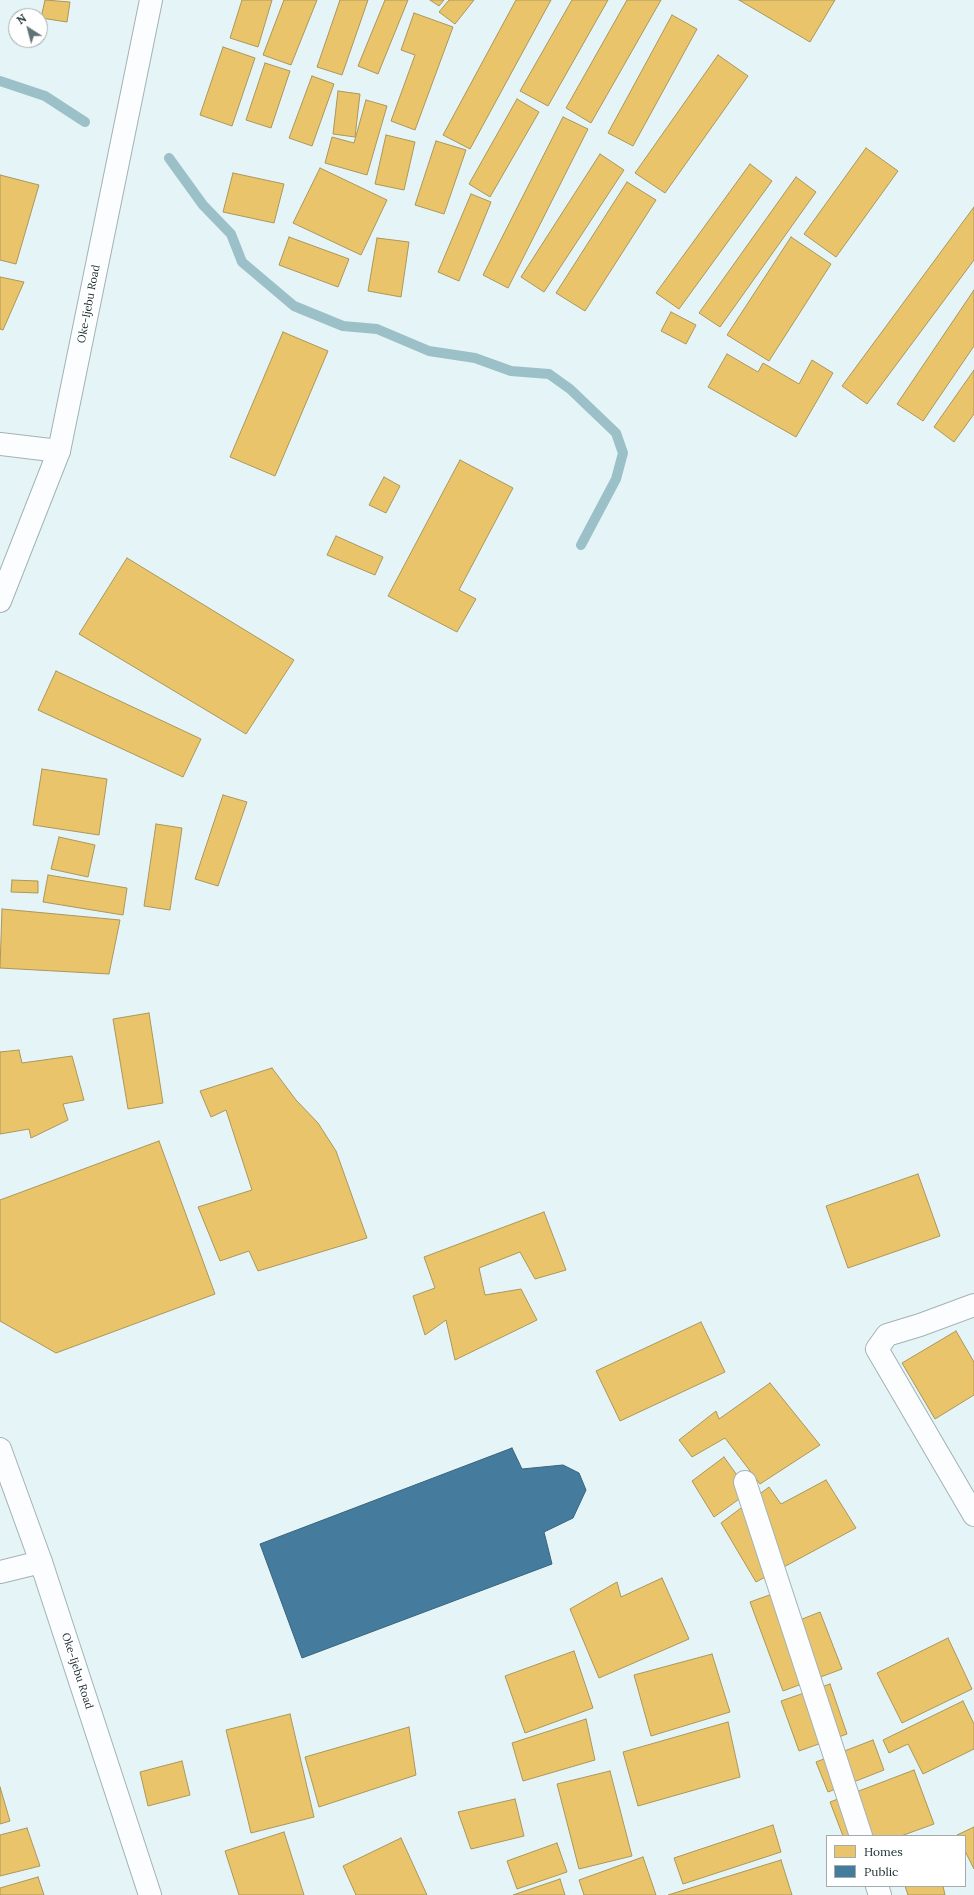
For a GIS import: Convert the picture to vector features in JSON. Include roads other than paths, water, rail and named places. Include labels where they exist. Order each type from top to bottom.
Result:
[{"type":"main road","name":"Oke-Ijebu Road","points":[[0,601],[59,451],[151,0]]},
{"type":"main road","points":[[0,444],[59,451]]},
{"type":"main road","points":[[974,1305],[920,1325],[886,1334],[877,1349],[974,1515]]},
{"type":"main road","name":"Oke-Ijebu Road","points":[[0,1448],[41,1562],[150,1895]]},
{"type":"main road","points":[[745,1482],[861,1835]]},
{"type":"main road","points":[[0,1572],[41,1562]]},
{"type":"waterway","points":[[0,81],[45,96],[85,122]]},
{"type":"waterway","points":[[169,158],[203,205],[231,234],[242,262],[294,306],[343,326],[377,329],[429,351],[475,358],[511,371],[549,374],[570,389],[616,433],[623,453],[616,479],[581,545]]}]
